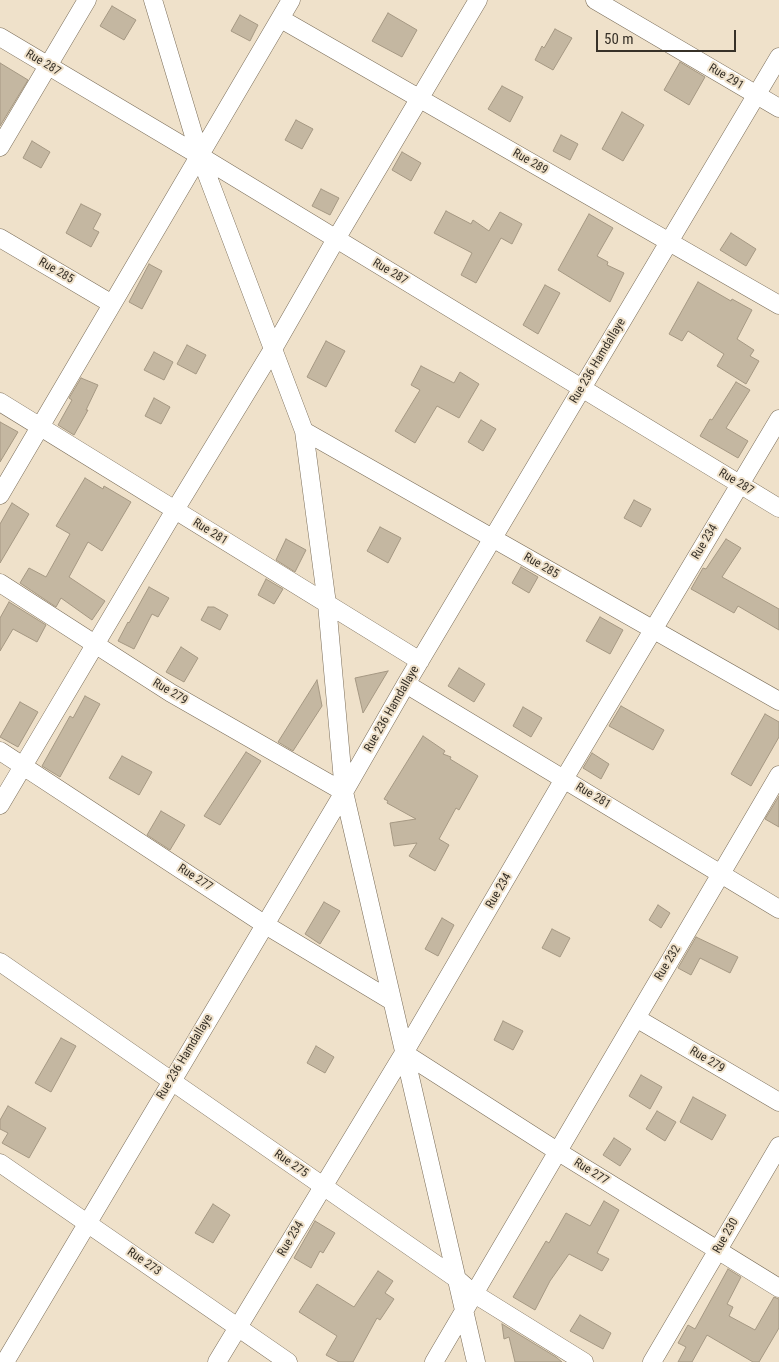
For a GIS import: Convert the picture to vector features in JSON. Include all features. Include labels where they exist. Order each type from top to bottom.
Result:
[{"type":"street","points":[[0,147],[87,0]]},
{"type":"street","points":[[153,0],[200,156],[304,431],[327,604],[344,792],[476,1362]]},
{"type":"street","points":[[0,495],[291,0]]},
{"type":"street","points":[[0,805],[175,510],[274,349],[336,239],[478,0]]},
{"type":"street","name":"Rue 291","points":[[595,0],[779,108]]},
{"type":"street","name":"Rue 289","points":[[281,19],[779,305]]},
{"type":"street","name":"Rue 287","points":[[0,37],[200,156],[779,508]]},
{"type":"street","name":"Rue 236 Hamdallaye","points":[[4,1362],[779,57]]},
{"type":"street","name":"Rue 285","points":[[0,238],[112,304]]},
{"type":"street","name":"Rue 281","points":[[0,402],[420,661]]},
{"type":"street","name":"Rue 234","points":[[217,1362],[404,1053],[564,779],[779,419]]},
{"type":"street","name":"Rue 285","points":[[304,431],[779,702]]},
{"type":"street","name":"Rue 279","points":[[0,583],[171,693],[344,792]]},
{"type":"street","name":"Rue 281","points":[[406,684],[779,909]]},
{"type":"street","name":"Rue 277","points":[[0,751],[264,924],[392,1001]]},
{"type":"street","name":"Rue 232","points":[[434,1362],[779,775]]},
{"type":"street","name":"Rue 275","points":[[0,962],[457,1279],[473,1293],[584,1362]]},
{"type":"street","name":"Rue 279","points":[[636,1018],[779,1102]]},
{"type":"street","name":"Rue 277","points":[[404,1053],[557,1151],[779,1288]]},
{"type":"street","name":"Rue 230","points":[[652,1362],[779,1146]]},
{"type":"street","name":"Rue 273","points":[[0,1163],[288,1362]]},
{"type":"building","points":[[112,6],[136,20],[124,40],[100,26]]},
{"type":"building","points":[[388,13],[417,30],[402,57],[372,41]]},
{"type":"building","points":[[240,15],[258,25],[250,41],[231,31]]},
{"type":"building","points":[[555,29],[572,38],[553,70],[535,60],[542,46],[544,48]]},
{"type":"building","points":[[680,62],[705,77],[689,105],[664,90]]},
{"type":"building","points":[[0,63],[28,80],[0,126]]},
{"type":"building","points":[[502,86],[523,97],[510,122],[488,109]]},
{"type":"building","points":[[622,112],[644,125],[623,161],[602,149]]},
{"type":"building","points":[[296,120],[313,129],[302,149],[285,140]]},
{"type":"building","points":[[561,135],[578,144],[570,160],[553,151]]},
{"type":"building","points":[[32,141],[50,152],[41,168],[23,158]]},
{"type":"building","points":[[402,152],[421,163],[411,181],[392,170]]},
{"type":"building","points":[[321,189],[339,198],[330,215],[312,206]]},
{"type":"building","points":[[81,204],[101,214],[93,229],[99,232],[91,247],[66,233]]},
{"type":"building","points":[[446,211],[471,224],[473,220],[489,231],[500,212],[522,224],[512,244],[501,238],[476,283],[461,275],[472,253],[434,233]]},
{"type":"building","points":[[589,214],[613,228],[597,256],[608,262],[607,265],[624,273],[610,302],[558,270]]},
{"type":"building","points":[[731,233],[756,249],[746,266],[720,250]]},
{"type":"building","points":[[149,264],[162,271],[142,309],[129,302]]},
{"type":"building","points":[[698,282],[731,301],[732,299],[752,310],[737,339],[754,350],[750,356],[759,361],[746,384],[717,366],[724,354],[688,331],[682,341],[669,334]]},
{"type":"building","points":[[545,285],[560,293],[538,334],[523,325]]},
{"type":"building","points":[[326,341],[345,351],[326,387],[307,377]]},
{"type":"building","points":[[187,345],[206,355],[196,374],[177,364]]},
{"type":"building","points":[[154,352],[173,362],[164,380],[144,370]]},
{"type":"building","points":[[421,366],[454,383],[460,372],[479,384],[459,418],[437,406],[415,443],[395,431],[420,390],[411,385]]},
{"type":"building","points":[[81,378],[98,385],[86,410],[88,410],[74,435],[58,425],[72,400],[69,398]]},
{"type":"building","points":[[736,382],[750,390],[726,428],[748,441],[738,458],[700,436]]},
{"type":"building","points":[[154,398],[170,407],[161,424],[145,416]]},
{"type":"building","points":[[481,420],[496,429],[483,451],[468,442]]},
{"type":"building","points":[[0,422],[18,432],[0,462]]},
{"type":"building","points":[[85,478],[103,489],[104,486],[131,502],[102,551],[88,542],[69,577],[105,601],[92,620],[61,598],[56,607],[20,583],[29,568],[46,577],[70,534],[56,526]]},
{"type":"building","points":[[634,500],[651,509],[641,527],[624,518]]},
{"type":"building","points":[[12,503],[29,514],[0,563],[0,524]]},
{"type":"building","points":[[380,527],[401,538],[388,563],[367,551]]},
{"type":"building","points":[[286,539],[306,550],[295,572],[276,560]]},
{"type":"building","points":[[726,539],[741,548],[722,577],[779,609],[779,630],[738,606],[734,613],[691,589],[703,568],[706,569]]},
{"type":"building","points":[[521,567],[538,577],[529,593],[512,583]]},
{"type":"building","points":[[266,579],[283,589],[274,604],[258,595]]},
{"type":"building","points":[[149,587],[169,598],[158,617],[152,614],[134,649],[118,641]]},
{"type":"building","points":[[9,602],[46,625],[37,642],[13,629],[0,651],[0,618]]},
{"type":"building","points":[[208,607],[214,607],[228,615],[220,630],[201,620]]},
{"type":"building","points":[[600,617],[623,630],[610,654],[586,641]]},
{"type":"building","points":[[181,647],[198,658],[184,682],[166,672]]},
{"type":"building","points":[[459,668],[485,684],[474,702],[448,686]]},
{"type":"building","points":[[388,671],[363,713],[355,678]]},
{"type":"building","points":[[317,680],[322,706],[293,751],[278,742]]},
{"type":"building","points":[[85,696],[100,704],[60,777],[42,766],[70,716],[73,718]]},
{"type":"building","points":[[20,702],[38,712],[18,747],[0,737]]},
{"type":"building","points":[[621,706],[664,730],[653,750],[609,726]]},
{"type":"building","points":[[523,707],[542,718],[531,737],[513,726]]},
{"type":"building","points":[[765,714],[779,722],[779,737],[751,786],[731,774]]},
{"type":"building","points":[[423,736],[445,751],[443,754],[451,757],[450,759],[478,776],[459,810],[456,808],[439,839],[449,845],[435,871],[409,856],[417,843],[394,846],[390,823],[416,819],[387,803],[388,801],[384,799]]},
{"type":"building","points":[[246,752],[261,761],[220,825],[204,816]]},
{"type":"building","points":[[592,753],[609,764],[601,779],[583,768]]},
{"type":"building","points":[[122,756],[152,772],[139,795],[109,778]]},
{"type":"building","points":[[779,796],[779,827],[765,819]]},
{"type":"building","points":[[161,811],[185,825],[170,850],[147,835]]},
{"type":"building","points":[[324,902],[340,911],[320,944],[305,934]]},
{"type":"building","points":[[658,905],[670,913],[661,928],[649,920]]},
{"type":"building","points":[[442,918],[454,925],[438,956],[425,949]]},
{"type":"building","points":[[552,929],[570,938],[560,957],[542,948]]},
{"type":"building","points":[[696,937],[738,957],[730,973],[700,958],[691,975],[678,968]]},
{"type":"building","points":[[503,1021],[523,1031],[513,1050],[494,1040]]},
{"type":"building","points":[[61,1038],[76,1046],[51,1092],[35,1083]]},
{"type":"building","points":[[316,1046],[334,1057],[325,1073],[307,1063]]},
{"type":"building","points":[[641,1075],[662,1087],[650,1109],[629,1096]]},
{"type":"building","points":[[693,1097],[726,1115],[712,1140],[680,1122]]},
{"type":"building","points":[[8,1106],[46,1128],[29,1158],[2,1143],[8,1133],[0,1129],[0,1120]]},
{"type":"building","points":[[657,1111],[676,1122],[665,1141],[646,1129]]},
{"type":"building","points":[[614,1138],[631,1149],[620,1166],[603,1155]]},
{"type":"building","points":[[604,1201],[619,1210],[597,1253],[609,1259],[602,1271],[569,1254],[550,1281],[535,1310],[513,1297],[546,1241],[549,1243],[566,1213],[590,1226]]},
{"type":"building","points":[[213,1204],[230,1215],[213,1243],[195,1233]]},
{"type":"building","points":[[315,1221],[335,1233],[323,1253],[320,1251],[311,1268],[294,1258]]},
{"type":"building","points":[[728,1269],[741,1277],[727,1304],[733,1307],[729,1316],[755,1330],[774,1297],[779,1299],[779,1328],[759,1362],[753,1362],[707,1335],[692,1362],[678,1362],[686,1347],[678,1343],[688,1325],[695,1329]]},
{"type":"building","points":[[378,1271],[393,1281],[385,1293],[394,1299],[380,1320],[377,1318],[353,1362],[339,1362],[326,1355],[337,1336],[299,1312],[317,1284],[354,1307]]},
{"type":"building","points":[[580,1315],[611,1333],[603,1349],[570,1331]]},
{"type":"building","points":[[502,1324],[562,1362],[515,1362],[509,1337],[504,1339]]}]
